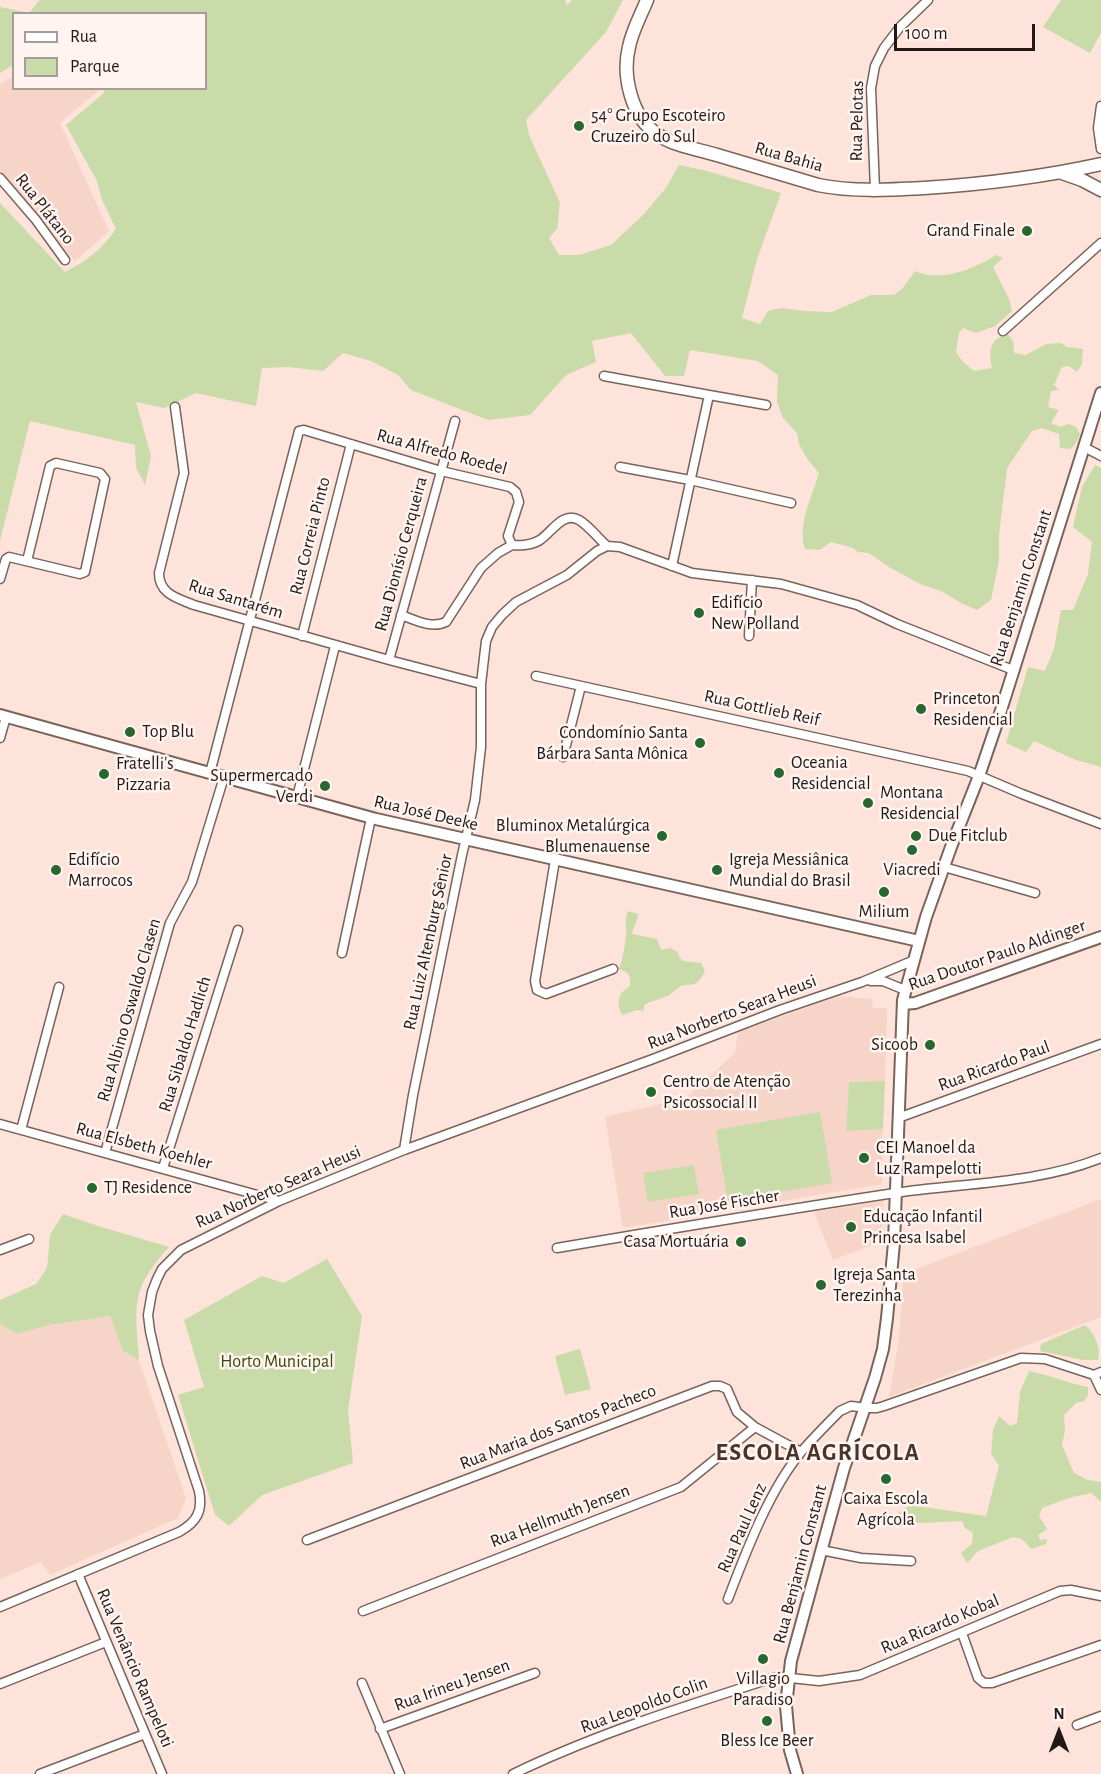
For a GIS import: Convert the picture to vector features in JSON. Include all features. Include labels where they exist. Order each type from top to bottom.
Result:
[{"type":"main road","name":"Rua Bahia","points":[[647,0],[629,46],[627,63],[630,93],[635,106],[651,130],[682,145],[818,184],[847,190],[963,185],[1101,165]]},
{"type":"main road","points":[[1101,165],[1097,176],[1101,189]]},
{"type":"main road","name":"Rua Bahia","points":[[1061,172],[1101,189]]},
{"type":"main road","name":"Rua Benjamin Constant","points":[[798,1774],[790,1750],[786,1706],[795,1641],[844,1468],[866,1408],[882,1349],[887,1318],[896,1193],[905,990],[944,867],[979,776],[1101,393]]},
{"type":"main road","name":"Rua José Deeke","points":[[3,716],[371,818],[919,941]]},
{"type":"main road","name":"Rua Doutor Paulo Aldinger","points":[[903,1004],[925,1000],[1101,937]]},
{"type":"street","name":"Rua Pelotas","points":[[874,190],[871,88],[875,66],[884,48],[900,27],[928,0]]},
{"type":"street","points":[[1101,106],[1098,128],[1101,149]]},
{"type":"street","name":"Rua Plátano","points":[[0,178],[36,220],[65,260]]},
{"type":"street","points":[[1003,331],[1101,243]]},
{"type":"street","points":[[604,376],[766,405]]},
{"type":"street","points":[[672,567],[710,395]]},
{"type":"street","name":"Rua Santarém","points":[[175,408],[184,473],[159,573],[162,588],[176,598],[194,605],[481,684]]},
{"type":"street","name":"Rua Dionísio Cerqueira","points":[[389,660],[455,421]]},
{"type":"street","name":"Rua Alfredo Roedel","points":[[249,621],[298,431],[304,430],[441,471],[510,487],[516,492],[519,502],[508,536],[512,545]]},
{"type":"street","name":"Rua Correia Pinto","points":[[302,636],[351,444]]},
{"type":"street","points":[[1084,447],[1101,456]]},
{"type":"street","points":[[0,579],[6,559],[12,558],[80,574],[85,572],[104,476],[100,473],[56,463],[50,466],[27,561]]},
{"type":"street","points":[[620,466],[791,503]]},
{"type":"street","points":[[401,615],[431,624],[446,621],[481,568],[498,553],[512,545],[520,546],[538,541],[564,519],[572,517],[581,521],[607,546],[620,547],[672,567],[701,574],[781,584],[818,593],[857,605],[897,624],[1013,670]]},
{"type":"street","name":"Rua Luiz Altenburg Sênior","points":[[404,1150],[415,1083],[479,776],[481,684],[486,641],[492,627],[516,602],[567,575],[597,551],[607,546]]},
{"type":"street","points":[[749,636],[752,580]]},
{"type":"street","points":[[210,773],[249,621]]},
{"type":"street","points":[[297,797],[335,645]]},
{"type":"street","name":"Rua Gottlieb Reif","points":[[536,676],[968,771],[1101,824]]},
{"type":"street","points":[[563,757],[581,686]]},
{"type":"street","points":[[0,738],[3,716]]},
{"type":"street","name":"Rua Albino Oswaldo Clasen","points":[[105,1153],[170,923],[192,882],[224,777]]},
{"type":"street","points":[[342,953],[371,818]]},
{"type":"street","points":[[555,860],[535,981],[537,990],[546,994],[614,969]]},
{"type":"street","points":[[944,867],[1035,893]]},
{"type":"street","name":"Rua Sibaldo Hadlich","points":[[163,1168],[238,930]]},
{"type":"street","name":"Rua Norberto Seara Heusi","points":[[0,1607],[179,1532],[190,1526],[196,1517],[201,1502],[199,1491],[158,1366],[148,1316],[152,1292],[162,1269],[181,1250],[279,1201],[404,1150],[912,962]]},
{"type":"street","name":"Rua Norberto Seara Heusi","points":[[862,982],[883,981],[905,990]]},
{"type":"street","points":[[21,1130],[59,987]]},
{"type":"street","name":"Rua Ricardo Paul","points":[[898,1118],[1101,1044]]},
{"type":"street","name":"Rua Elsbeth Koehler","points":[[0,1124],[279,1201]]},
{"type":"street","name":"Rua José Fischer","points":[[556,1248],[896,1193],[1050,1174],[1077,1168],[1101,1158]]},
{"type":"street","points":[[0,1250],[30,1239]]},
{"type":"street","name":"Rua Paul Lenz","points":[[728,1599],[747,1548],[780,1484],[801,1452],[840,1411],[851,1406],[877,1408],[884,1406],[1021,1358],[1045,1359],[1098,1374]]},
{"type":"street","points":[[1098,1374],[1101,1390]]},
{"type":"street","name":"Rua Maria dos Santos Pacheco","points":[[307,1540],[712,1386],[727,1389],[737,1412],[755,1427],[801,1452]]},
{"type":"street","name":"Rua Hellmuth Jensen","points":[[363,1611],[681,1487],[755,1427]]},
{"type":"street","points":[[821,1550],[861,1558],[911,1562]]},
{"type":"street","name":"Rua Venâncio Rampeloti","points":[[78,1574],[162,1774]]},
{"type":"street","name":"Rua Ricardo Kobal","points":[[789,1678],[819,1681],[860,1675],[1060,1591],[1071,1590],[1101,1596]]},
{"type":"street","points":[[962,1633],[978,1678],[984,1683],[992,1683],[1101,1645]]},
{"type":"street","points":[[0,1684],[106,1642]]},
{"type":"street","name":"Rua Irineu Jensen","points":[[380,1729],[535,1673]]},
{"type":"street","name":"Rua Leopoldo Colin","points":[[513,1774],[623,1728],[772,1678],[789,1678]]},
{"type":"street","points":[[362,1683],[400,1774]]},
{"type":"street","points":[[1077,1725],[1101,1716]]},
{"type":"street","points":[[40,1774],[145,1734]]},
{"type":"shaded area","points":[[12,77],[12,90],[99,90],[60,123],[109,231],[75,261],[0,171],[0,84]]},
{"type":"shaded area","points":[[839,996],[872,999],[873,1008],[887,1008],[885,1081],[849,1082],[846,1130],[883,1129],[882,1184],[623,1228],[605,1117],[686,1098],[735,1053],[738,1032]]},
{"type":"shaded area","points":[[1101,1199],[1101,1317],[889,1397],[898,1344],[903,1274]]},
{"type":"shaded area","name":"Educação Infantil Princesa Isabel","points":[[883,1201],[881,1242],[833,1260],[814,1212]]},
{"type":"shaded area","points":[[110,1316],[123,1351],[139,1360],[186,1498],[178,1518],[50,1575],[41,1562],[0,1579],[0,1324],[17,1334],[49,1325]]},
{"type":"green space","points":[[40,0],[565,0],[567,5],[572,0],[623,0],[606,32],[526,120],[529,135],[560,203],[557,229],[549,238],[559,255],[579,255],[611,245],[643,215],[666,188],[679,165],[781,193],[757,259],[742,318],[760,324],[768,311],[781,308],[832,312],[871,295],[894,295],[902,289],[915,271],[935,276],[957,273],[996,255],[1003,258],[993,267],[1009,299],[1012,311],[995,326],[976,333],[963,328],[959,333],[956,352],[962,361],[974,371],[992,368],[992,347],[997,339],[1007,333],[1013,341],[1014,353],[1026,355],[1046,344],[1061,343],[1067,347],[1083,349],[1082,364],[1077,372],[1069,366],[1062,367],[1054,385],[1059,390],[1051,391],[1048,407],[1059,410],[1051,423],[1060,427],[1069,424],[1076,427],[1080,434],[1071,449],[1060,448],[1059,434],[1042,428],[1032,431],[1007,468],[999,535],[999,561],[991,600],[977,610],[941,591],[922,585],[869,553],[858,552],[853,548],[831,542],[820,550],[805,549],[804,520],[819,473],[799,444],[797,433],[783,418],[777,402],[778,375],[758,361],[690,350],[684,376],[665,376],[631,333],[592,341],[596,362],[566,375],[530,415],[488,420],[411,390],[398,375],[371,361],[343,353],[323,371],[288,367],[262,368],[256,406],[196,393],[164,408],[136,402],[151,456],[145,485],[136,468],[135,445],[30,421],[0,541],[0,203],[65,272],[73,268],[99,249],[116,229],[102,200],[97,181],[66,125],[105,90],[207,90],[207,12],[30,12]]},
{"type":"green space","points":[[1061,0],[1101,0],[1101,33],[1090,53],[1043,27]]},
{"type":"green space","points":[[0,7],[24,12],[12,12],[12,66],[0,73]]},
{"type":"green space","points":[[1095,465],[1101,468],[1101,767],[1076,760],[1034,741],[1026,752],[1006,743],[1028,667],[1045,671],[1054,649],[1061,610],[1073,610],[1088,574],[1092,542],[1073,527],[1082,487]]},
{"type":"green space","points":[[628,911],[638,914],[632,934],[657,939],[661,950],[670,948],[678,952],[683,961],[701,963],[705,971],[696,983],[682,985],[668,996],[645,1004],[643,1011],[637,1010],[622,1015],[619,998],[630,986],[630,977],[619,969]]},
{"type":"green space","points":[[885,1081],[883,1129],[846,1131],[849,1082]]},
{"type":"green space","points":[[820,1112],[832,1183],[728,1201],[716,1130]]},
{"type":"green space","points":[[694,1165],[699,1194],[648,1202],[643,1173]]},
{"type":"green space","points":[[63,1214],[169,1247],[144,1280],[139,1294],[136,1322],[139,1360],[123,1351],[110,1316],[49,1325],[17,1334],[0,1324],[0,1300],[36,1284],[47,1268],[50,1235]]},
{"type":"green space","name":"Horto Municipal","points":[[327,1259],[362,1316],[348,1410],[353,1463],[262,1495],[229,1526],[215,1515],[178,1395],[204,1387],[184,1320],[262,1276],[284,1283]]},
{"type":"green space","points":[[1085,1325],[1092,1332],[1096,1341],[1099,1351],[1098,1360],[1083,1360],[1040,1351],[1041,1344]]},
{"type":"green space","points":[[580,1349],[591,1389],[565,1395],[555,1356]]},
{"type":"green space","points":[[1029,1371],[1088,1387],[1088,1395],[1084,1401],[1076,1403],[1064,1415],[1065,1430],[1062,1445],[1074,1473],[1088,1480],[1101,1482],[1101,1502],[1091,1493],[1042,1508],[1039,1516],[1047,1529],[1038,1535],[1040,1540],[1047,1539],[1046,1544],[1031,1549],[1022,1539],[1013,1537],[978,1551],[967,1563],[961,1553],[972,1544],[973,1533],[965,1528],[962,1521],[891,1527],[892,1517],[910,1505],[986,1516],[999,1466],[991,1453],[993,1430],[999,1416],[1010,1426],[1017,1423],[1020,1392]]},
{"type":"place","name":"54° Grupo Escoteiro Cruzeiro do Sul","points":[[579,126]]},
{"type":"place","name":"Grand Finale","points":[[1027,231]]},
{"type":"place","name":"Edifício New Polland","points":[[699,613]]},
{"type":"place","name":"Princeton Residencial","points":[[921,709]]},
{"type":"place","name":"Top Blu","points":[[130,732]]},
{"type":"place","name":"Condomínio Santa Bárbara Santa Mônica","points":[[700,743]]},
{"type":"place","name":"Oceania Residencial","points":[[779,773]]},
{"type":"place","name":"Fratelli's Pizzaria","points":[[104,774]]},
{"type":"place","name":"Supermercado Verdi","points":[[325,786]]},
{"type":"place","name":"Montana Residencial","points":[[868,803]]},
{"type":"place","name":"Bluminox Metalúrgica Blumenauense","points":[[662,836]]},
{"type":"place","name":"Due Fitclub","points":[[916,836]]},
{"type":"place","name":"Viacredi","points":[[912,850]]},
{"type":"place","name":"Edifício Marrocos","points":[[56,870]]},
{"type":"place","name":"Igreja Messiânica Mundial do Brasil","points":[[717,870]]},
{"type":"place","name":"Milium","points":[[884,892]]},
{"type":"place","name":"Sicoob","points":[[930,1045]]},
{"type":"place","name":"Centro de Atenção Psicossocial II","points":[[651,1092]]},
{"type":"place","name":"CEI Manoel da Luz Rampelotti","points":[[864,1158]]},
{"type":"place","name":"TJ Residence","points":[[92,1188]]},
{"type":"place","name":"Educação Infantil Princesa Isabel","points":[[851,1227]]},
{"type":"place","name":"Casa Mortuária","points":[[741,1242]]},
{"type":"place","name":"Igreja Santa Terezinha","points":[[821,1285]]},
{"type":"place","name":"Caixa Escola Agrícola","points":[[886,1479]]},
{"type":"place","name":"Villagio Paradiso","points":[[763,1659]]},
{"type":"place","name":"Bless Ice Beer","points":[[767,1721]]},
{"type":"district","name":"ESCOLA AGRÍCOLA","points":[[818,1453]]}]
